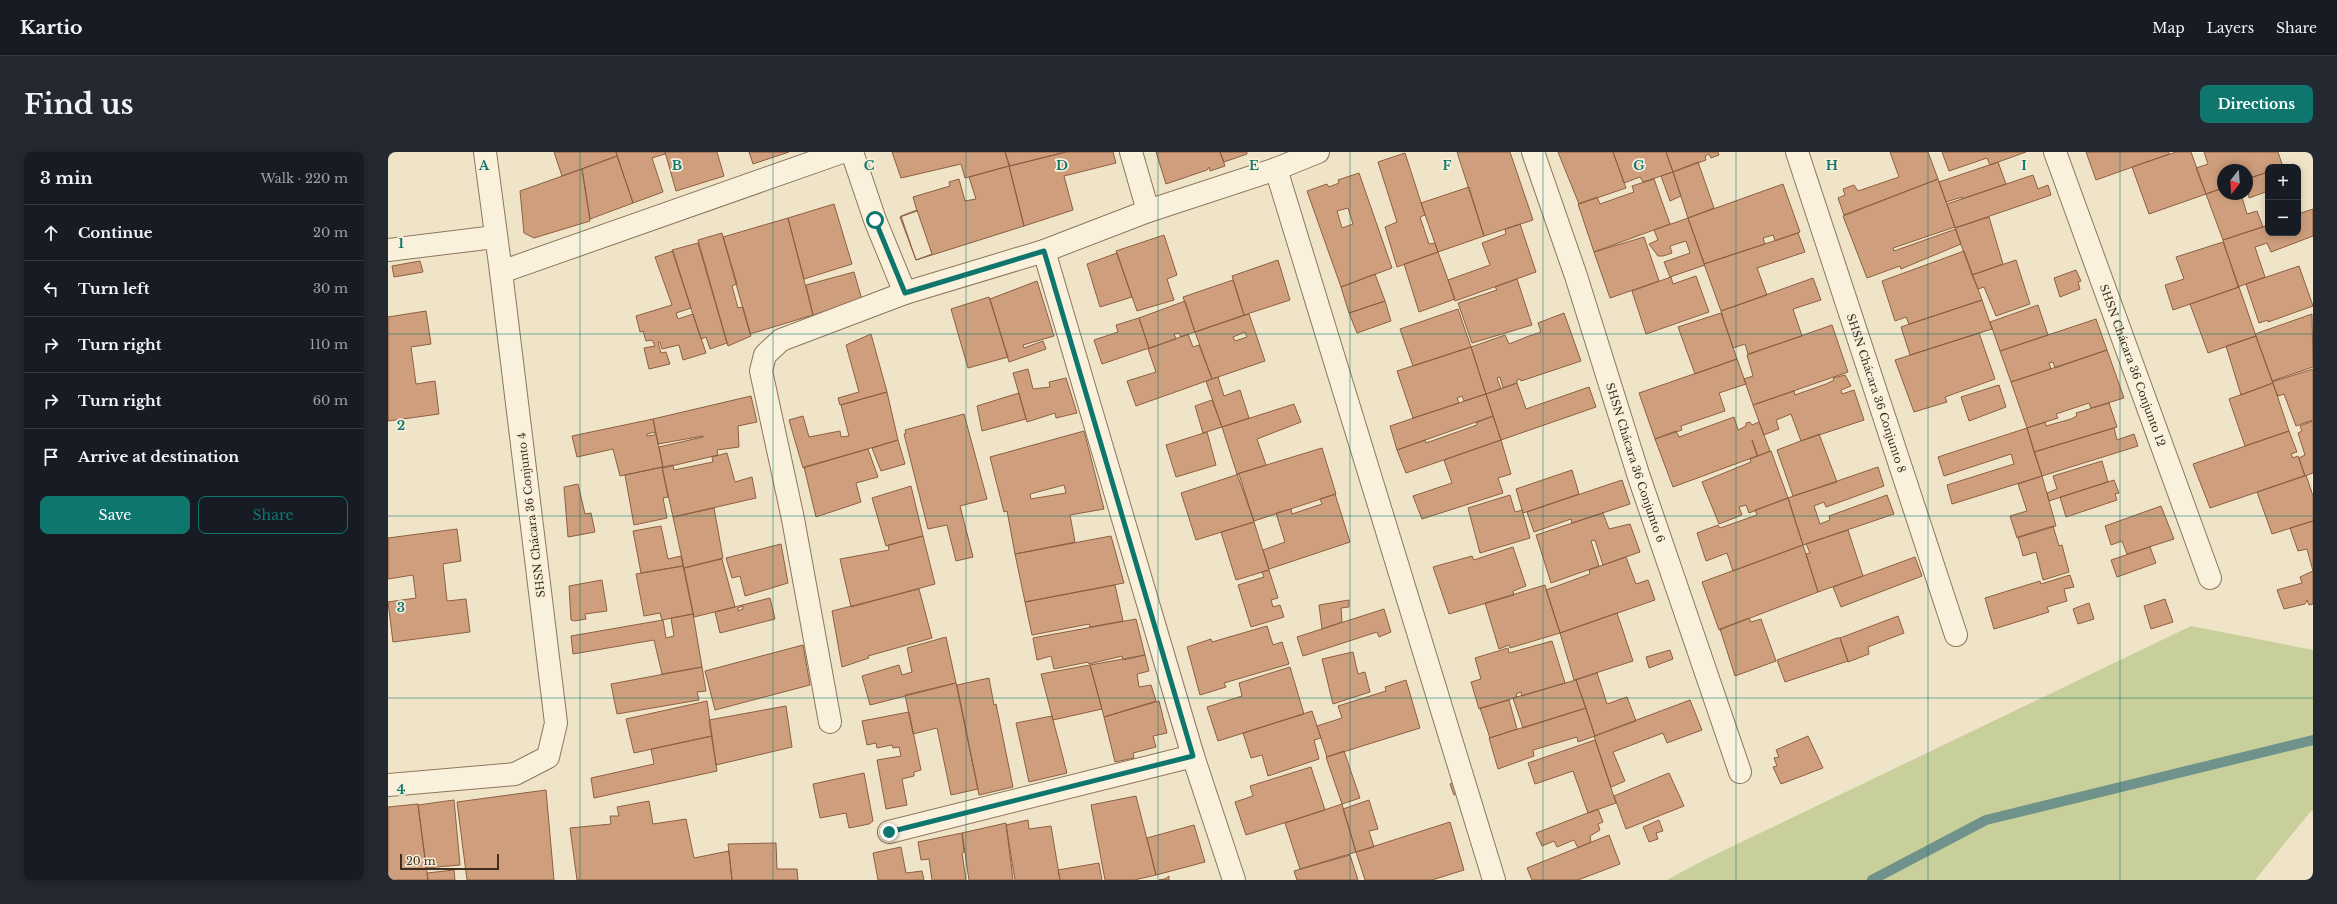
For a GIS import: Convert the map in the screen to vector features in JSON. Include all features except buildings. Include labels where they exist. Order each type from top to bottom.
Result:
[{"type":"street","name":"SHSN Chácara 36 Conjunto 4","points":[[388,785],[515,774],[548,757],[556,723],[485,152]]},
{"type":"street","points":[[501,272],[842,152]]},
{"type":"street","points":[[852,152],[875,220],[905,293]]},
{"type":"street","points":[[1131,152],[1148,212]]},
{"type":"street","points":[[830,722],[793,519],[761,371],[765,355],[781,340],[905,293],[1044,251],[1148,212],[1276,169],[1318,152]]},
{"type":"street","name":"SHSN Chácara 36 Conjunto 6","points":[[1533,152],[1576,276],[1639,477],[1740,772]]},
{"type":"street","name":"SHSN Chácara 36 Conjunto 8","points":[[1797,152],[1956,635]]},
{"type":"street","name":"SHSN Chácara 36 Conjunto 12","points":[[2055,152],[2210,578]]},
{"type":"street","points":[[1276,169],[1494,880]]},
{"type":"street","points":[[388,250],[495,237]]},
{"type":"street","points":[[1044,251],[1193,756],[1234,880]]},
{"type":"street","points":[[889,832],[1193,756]]},
{"type":"green space","points":[[2191,626],[2313,650],[2313,811],[2311,811],[2255,880],[1667,880],[1700,862]]},
{"type":"waterway","points":[[1872,880],[1986,820],[2313,740]]},
{"type":"route","points":[[875,220],[905,293],[1044,251],[1193,756],[889,832]]}]
